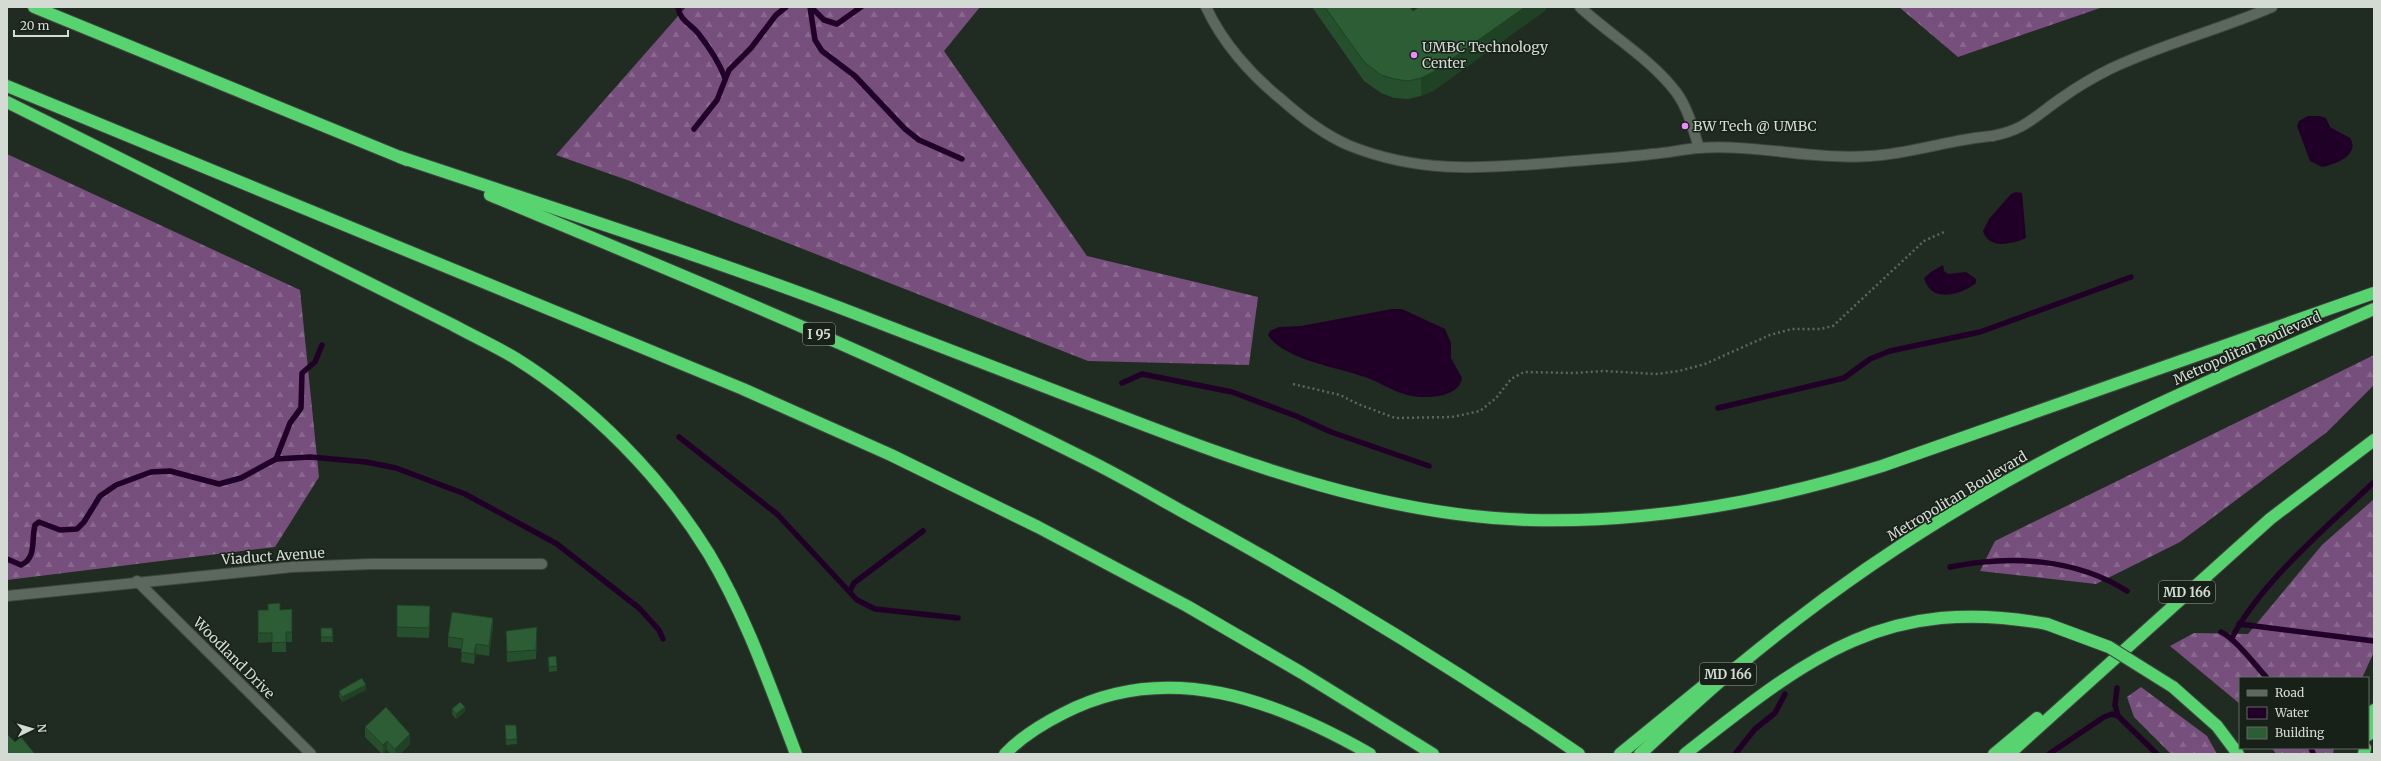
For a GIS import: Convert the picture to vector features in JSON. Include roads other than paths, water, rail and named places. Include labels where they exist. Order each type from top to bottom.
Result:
[{"type":"highway","name":"I 95","points":[[34,7],[400,157],[784,318],[937,386],[1085,458],[1231,538],[1351,607],[1580,754]]},
{"type":"highway","points":[[7,86],[743,389],[891,455],[1038,527],[1187,606],[1302,673],[1433,754]]},
{"type":"highway","points":[[7,102],[453,325],[514,358],[565,393],[614,436],[649,474],[680,512],[709,555],[736,606],[759,657],[796,754]]},
{"type":"highway","points":[[400,157],[775,282],[1235,460],[1315,485],[1399,505],[1472,516],[1528,520],[1647,517],[1702,510],[1827,484],[1890,464],[2374,293]]},
{"type":"highway","name":"Metropolitan Boulevard","points":[[1640,754],[1737,667],[1822,601],[1903,545],[1985,493],[2092,435],[2195,387],[2374,309]]},
{"type":"highway","name":"MD 166","points":[[2009,754],[2176,602],[2270,519],[2374,440]]},
{"type":"highway","points":[[1620,754],[1733,663],[1822,601]]},
{"type":"highway","points":[[1994,754],[2176,602]]},
{"type":"highway","points":[[1685,754],[1761,694],[1812,660],[1853,640],[1890,626],[1929,618],[1971,616],[2015,618],[2047,624],[2109,647],[2173,687],[2216,726],[2238,754]]},
{"type":"highway","points":[[1005,754],[1018,740],[1050,720],[1086,701],[1122,692],[1160,687],[1204,689],[1242,696],[1287,713],[1370,754]]},
{"type":"highway","points":[[2369,730],[2374,710]]},
{"type":"street","points":[[1206,7],[1230,46],[1265,86],[1317,128],[1348,144],[1386,157],[1428,167],[1462,169],[1646,155],[1699,148],[1757,149],[1826,157],[1870,156],[1898,153],[1970,137],[1992,136],[2011,132],[2030,122],[2062,97],[2109,70],[2157,49],[2272,7]]},
{"type":"street","points":[[1580,7],[1598,24],[1656,70],[1676,93],[1690,119],[1699,148]]},
{"type":"street","name":"Viaduct Avenue","points":[[7,596],[138,581],[292,568],[371,564],[542,564]]},
{"type":"street","name":"Woodland Drive","points":[[138,581],[311,754]]},
{"type":"water","points":[[2308,116],[2320,116],[2326,118],[2330,127],[2350,138],[2352,149],[2345,158],[2333,164],[2322,167],[2310,161],[2297,126],[2299,121]]},
{"type":"water","points":[[2016,192],[2022,193],[2026,238],[2002,244],[1990,241],[1983,231],[1989,219],[2011,194]]},
{"type":"water","points":[[1943,265],[1944,271],[1948,274],[1966,272],[1976,279],[1976,283],[1955,294],[1947,295],[1933,291],[1928,286],[1924,278]]},
{"type":"water","points":[[1392,309],[1402,309],[1445,329],[1451,343],[1451,358],[1462,378],[1459,385],[1454,390],[1447,394],[1430,397],[1407,395],[1365,377],[1312,362],[1298,356],[1275,343],[1268,335],[1270,331],[1279,327],[1301,326]]},
{"type":"waterway","points":[[678,7],[683,19],[698,33],[710,49],[725,78]]},
{"type":"waterway","points":[[694,129],[717,100],[729,70],[751,48],[776,15],[786,7]]},
{"type":"waterway","points":[[810,7],[815,40],[822,51],[855,76],[905,129],[919,140],[962,159]]},
{"type":"waterway","points":[[811,7],[824,20],[837,24],[861,7]]},
{"type":"waterway","points":[[1718,408],[1844,378],[1870,359],[1890,351],[1980,332],[2131,277]]},
{"type":"waterway","points":[[276,459],[290,423],[301,408],[302,373],[315,362],[322,345]]},
{"type":"waterway","points":[[1122,383],[1142,374],[1232,392],[1296,416],[1331,432],[1429,466]]},
{"type":"waterway","points":[[679,437],[777,514],[857,600],[875,609],[958,618]]},
{"type":"waterway","points":[[7,559],[21,565],[26,562],[31,553],[35,525],[39,522],[60,530],[77,529],[84,522],[100,496],[116,485],[151,472],[170,471],[219,484],[241,478],[276,459],[310,457],[366,462],[396,468],[465,494],[557,544],[639,608],[659,630],[663,639]]},
{"type":"waterway","points":[[2232,638],[2244,617],[2277,576],[2374,482]]},
{"type":"waterway","points":[[850,591],[854,583],[923,531]]},
{"type":"waterway","points":[[1950,567],[1996,561],[2042,562],[2086,572],[2107,580],[2127,591]]},
{"type":"waterway","points":[[2239,624],[2374,641]]},
{"type":"waterway","points":[[2221,632],[2239,646],[2266,677]]},
{"type":"waterway","points":[[2117,688],[2115,705],[2118,716],[2157,754]]},
{"type":"waterway","points":[[1735,754],[1755,729],[1775,713],[1785,694]]},
{"type":"waterway","points":[[2049,754],[2104,717],[2112,714],[2118,716]]},
{"type":"waterway","points":[[2311,749],[2313,753]]},
{"type":"place","name":"UMBC Technology Center","points":[[1414,55]]},
{"type":"place","name":"BW Tech @ UMBC","points":[[1685,126]]}]
